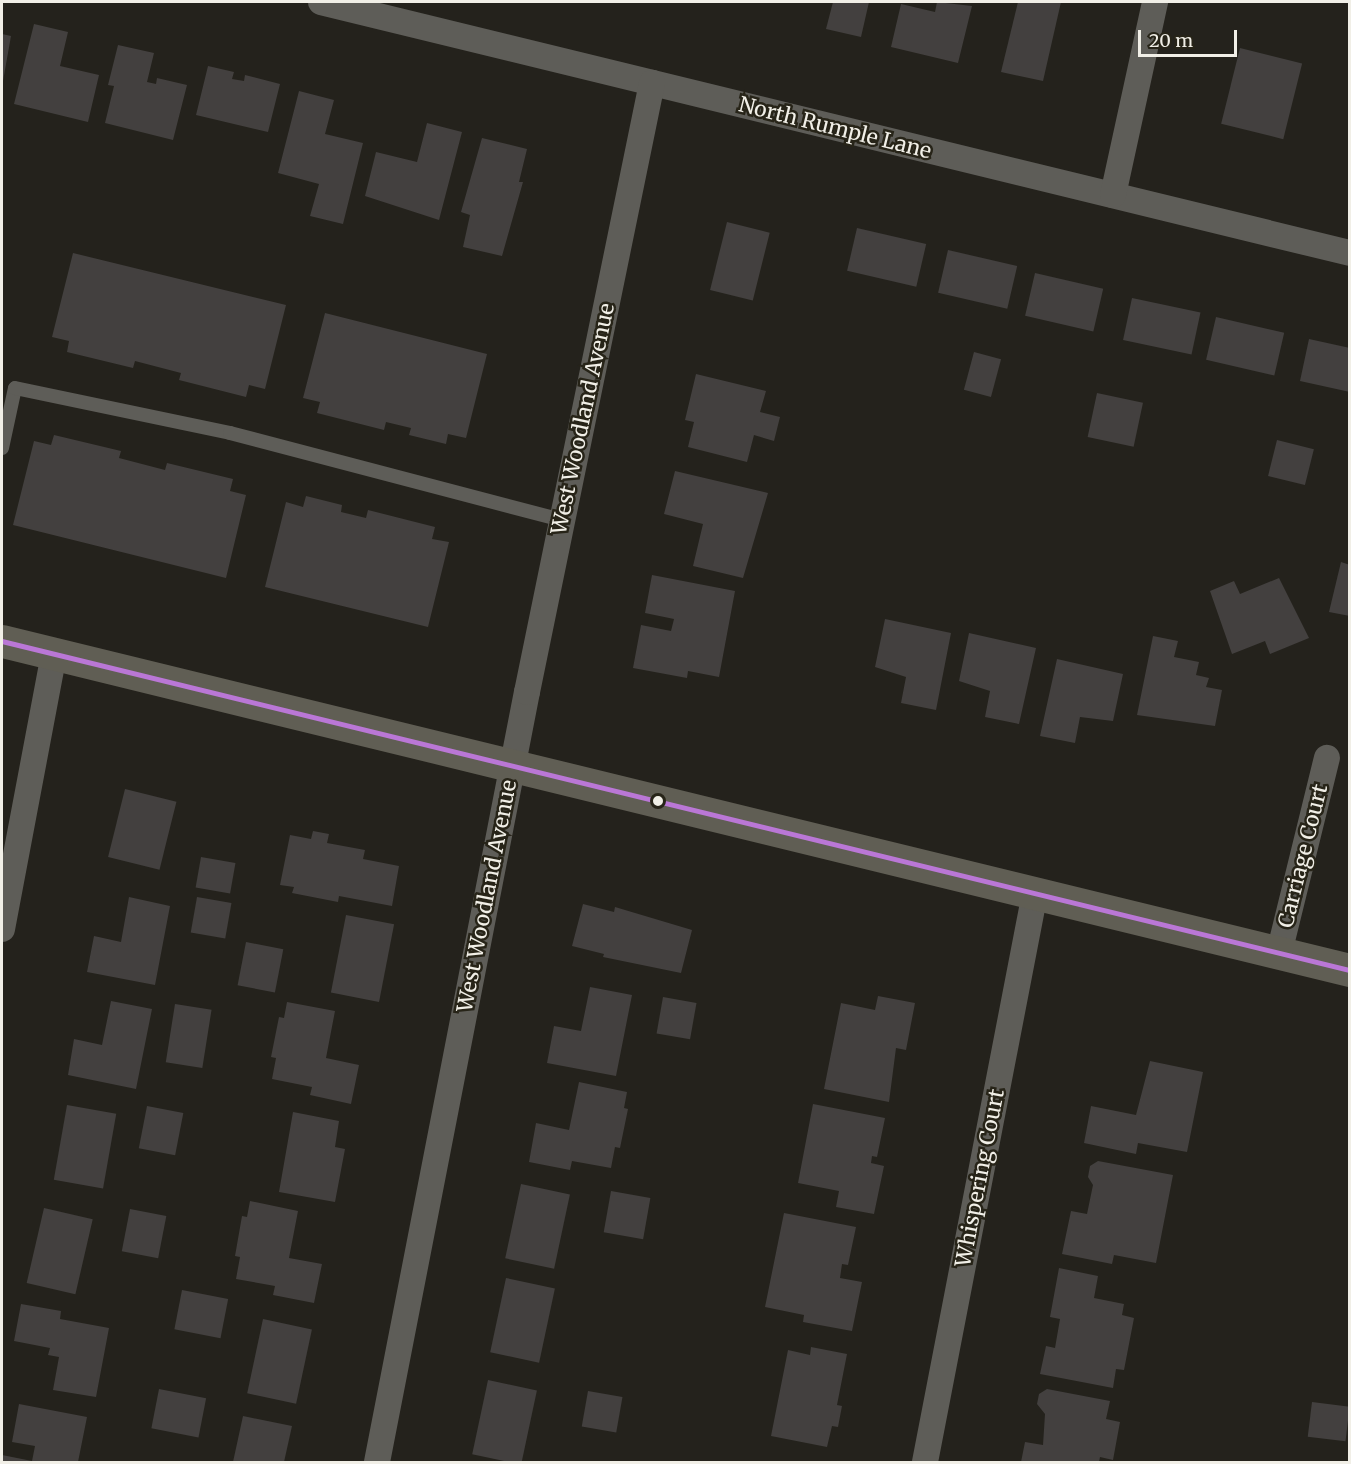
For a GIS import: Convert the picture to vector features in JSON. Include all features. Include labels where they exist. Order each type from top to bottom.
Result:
[{"type":"main road","points":[[2,641],[1350,970]]},
{"type":"street","name":"North Rumple Lane","points":[[321,2],[382,9],[652,83],[1350,253]]},
{"type":"street","points":[[1113,195],[1155,2]]},
{"type":"street","name":"West Woodland Avenue","points":[[377,1462],[562,520],[652,83]]},
{"type":"street","points":[[2,929],[54,653]]},
{"type":"street","name":"Carriage Court","points":[[1279,953],[1327,758]]},
{"type":"street","name":"Whispering Court","points":[[925,1462],[1035,893]]},
{"type":"lane","points":[[2,448],[15,388],[230,433],[562,520]]},
{"type":"building","points":[[833,2],[869,2],[861,37],[826,29]]},
{"type":"building","points":[[937,2],[972,6],[958,63],[891,47],[901,4],[935,12]]},
{"type":"building","points":[[1018,2],[1061,2],[1043,81],[1001,72]]},
{"type":"building","points":[[34,24],[68,32],[60,66],[99,75],[88,122],[14,104]]},
{"type":"building","points":[[2,34],[11,36],[3,81],[2,81]]},
{"type":"building","points":[[118,45],[154,53],[147,82],[156,84],[157,78],[187,85],[173,140],[105,123],[114,86],[108,85]]},
{"type":"building","points":[[1240,48],[1302,63],[1283,139],[1221,124]]},
{"type":"building","points":[[208,66],[234,72],[232,79],[244,81],[245,75],[280,84],[268,132],[196,115]]},
{"type":"building","points":[[299,91],[334,100],[325,134],[363,143],[343,224],[310,216],[319,184],[278,173]]},
{"type":"building","points":[[427,123],[462,132],[439,220],[365,196],[376,152],[417,162]]},
{"type":"building","points":[[482,138],[527,149],[519,182],[523,182],[502,256],[463,247],[470,215],[461,212]]},
{"type":"building","points":[[727,222],[770,233],[753,301],[710,290]]},
{"type":"building","points":[[857,228],[926,244],[916,287],[847,271]]},
{"type":"building","points":[[948,250],[1017,266],[1007,309],[938,293]]},
{"type":"building","points":[[73,253],[286,305],[265,389],[249,385],[246,397],[179,380],[181,373],[135,361],[133,368],[67,352],[69,341],[52,337]]},
{"type":"building","points":[[1035,273],[1103,289],[1093,332],[1025,316]]},
{"type":"building","points":[[1132,298],[1200,313],[1192,355],[1123,340]]},
{"type":"building","points":[[325,313],[487,354],[466,438],[448,434],[446,444],[409,435],[411,428],[386,422],[384,430],[317,413],[320,402],[303,398]]},
{"type":"building","points":[[1216,317],[1284,333],[1274,376],[1206,360]]},
{"type":"building","points":[[1309,339],[1350,348],[1350,392],[1300,381]]},
{"type":"building","points":[[974,352],[1001,359],[991,397],[964,390]]},
{"type":"building","points":[[696,374],[766,391],[760,412],[780,417],[774,441],[754,435],[747,462],[688,447],[694,422],[685,420]]},
{"type":"building","points":[[1097,393],[1143,403],[1134,447],[1088,437]]},
{"type":"building","points":[[54,435],[121,451],[119,458],[165,470],[167,463],[233,479],[230,491],[246,495],[226,578],[13,525],[34,441],[51,445]]},
{"type":"building","points":[[1277,440],[1314,449],[1305,485],[1268,476]]},
{"type":"building","points":[[675,471],[768,493],[743,578],[693,566],[703,524],[664,514]]},
{"type":"building","points":[[306,496],[342,505],[341,512],[366,518],[368,510],[435,527],[432,539],[449,542],[428,627],[265,587],[286,502],[303,507]]},
{"type":"building","points":[[1341,562],[1350,565],[1350,616],[1329,612]]},
{"type":"building","points":[[652,575],[735,591],[719,677],[688,671],[687,678],[633,668],[641,625],[671,631],[674,619],[645,613]]},
{"type":"building","points":[[1279,578],[1309,638],[1270,654],[1265,641],[1232,654],[1210,591],[1234,581],[1240,594]]},
{"type":"building","points":[[885,619],[951,633],[936,710],[901,703],[906,677],[875,667]]},
{"type":"building","points":[[969,633],[1036,648],[1019,724],[985,717],[990,691],[959,681]]},
{"type":"building","points":[[1153,636],[1178,641],[1174,657],[1199,662],[1196,675],[1209,678],[1206,687],[1222,690],[1215,726],[1137,715]]},
{"type":"building","points":[[1057,659],[1123,674],[1113,721],[1080,717],[1075,743],[1040,736]]},
{"type":"building","points":[[125,789],[176,802],[159,870],[108,857]]},
{"type":"building","points":[[313,831],[329,834],[327,843],[365,850],[363,859],[399,866],[392,906],[339,896],[338,902],[292,893],[294,887],[280,885],[290,835],[311,839]]},
{"type":"building","points":[[201,857],[235,863],[230,894],[196,888]]},
{"type":"building","points":[[129,897],[170,906],[155,985],[87,972],[94,936],[121,942]]},
{"type":"building","points":[[197,897],[231,903],[225,939],[191,932]]},
{"type":"building","points":[[583,904],[614,912],[615,907],[692,930],[681,973],[603,957],[604,954],[572,946]]},
{"type":"building","points":[[346,915],[394,924],[379,1002],[331,993]]},
{"type":"building","points":[[246,942],[283,949],[275,992],[238,985]]},
{"type":"building","points":[[590,987],[632,995],[616,1076],[547,1063],[554,1026],[581,1031]]},
{"type":"building","points":[[878,996],[915,1003],[906,1050],[896,1048],[889,1102],[824,1089],[841,1003],[875,1010]]},
{"type":"building","points":[[663,997],[696,1003],[690,1039],[657,1033]]},
{"type":"building","points":[[111,1001],[152,1009],[136,1089],[68,1075],[74,1039],[102,1045]]},
{"type":"building","points":[[287,1002],[335,1011],[326,1058],[359,1065],[351,1104],[310,1095],[312,1087],[272,1079],[276,1058],[271,1057],[279,1017],[284,1018]]},
{"type":"building","points":[[175,1004],[212,1010],[202,1068],[166,1062]]},
{"type":"building","points":[[1150,1061],[1203,1072],[1187,1152],[1138,1143],[1136,1154],[1084,1143],[1091,1106],[1136,1115]]},
{"type":"building","points":[[579,1082],[627,1092],[624,1108],[628,1109],[620,1148],[615,1147],[611,1168],[572,1161],[570,1170],[529,1162],[536,1123],[569,1130]]},
{"type":"building","points":[[813,1104],[885,1118],[877,1157],[872,1156],[871,1163],[884,1166],[874,1214],[836,1207],[839,1191],[798,1183]]},
{"type":"building","points":[[67,1105],[116,1114],[103,1189],[54,1180]]},
{"type":"building","points":[[147,1106],[183,1113],[175,1155],[139,1148]]},
{"type":"building","points":[[293,1112],[339,1121],[335,1147],[345,1149],[335,1202],[279,1192]]},
{"type":"building","points":[[1098,1161],[1173,1175],[1156,1263],[1114,1255],[1112,1264],[1062,1254],[1071,1211],[1087,1214],[1093,1185],[1088,1177],[1090,1166]]},
{"type":"building","points":[[521,1184],[570,1194],[554,1269],[505,1258]]},
{"type":"building","points":[[611,1191],[650,1198],[643,1239],[604,1232]]},
{"type":"building","points":[[250,1201],[298,1211],[289,1258],[322,1264],[314,1303],[273,1295],[275,1286],[236,1279],[240,1257],[235,1256],[242,1216],[247,1217]]},
{"type":"building","points":[[44,1208],[93,1219],[75,1294],[27,1283]]},
{"type":"building","points":[[130,1209],[166,1216],[158,1258],[122,1251]]},
{"type":"building","points":[[784,1213],[856,1227],[848,1265],[842,1264],[840,1278],[862,1282],[852,1331],[803,1322],[804,1315],[765,1307]]},
{"type":"building","points":[[1059,1268],[1098,1276],[1094,1298],[1124,1304],[1122,1315],[1134,1318],[1124,1370],[1116,1369],[1113,1388],[1040,1374],[1046,1346],[1055,1348],[1060,1319],[1050,1317]]},
{"type":"building","points":[[506,1278],[555,1288],[539,1363],[490,1352]]},
{"type":"building","points":[[182,1290],[228,1299],[221,1338],[174,1329]]},
{"type":"building","points":[[21,1304],[61,1311],[60,1319],[109,1328],[96,1397],[53,1390],[59,1357],[48,1355],[50,1348],[14,1341]]},
{"type":"building","points":[[263,1319],[312,1329],[296,1404],[247,1393]]},
{"type":"building","points":[[811,1347],[847,1354],[837,1405],[842,1406],[838,1427],[832,1426],[827,1447],[771,1436],[788,1350],[810,1355]]},
{"type":"building","points":[[488,1380],[537,1390],[522,1462],[508,1462],[472,1454]]},
{"type":"building","points":[[159,1389],[206,1398],[198,1437],[151,1428]]},
{"type":"building","points":[[1047,1389],[1110,1401],[1106,1419],[1120,1422],[1113,1460],[1100,1457],[1099,1462],[1021,1462],[1025,1442],[1043,1445],[1045,1414],[1037,1404],[1039,1394]]},
{"type":"building","points":[[588,1391],[622,1397],[616,1433],[582,1426]]},
{"type":"building","points":[[1312,1402],[1350,1407],[1345,1441],[1308,1437]]},
{"type":"building","points":[[19,1404],[87,1417],[78,1462],[2,1462],[2,1455],[32,1461],[35,1446],[12,1442]]},
{"type":"building","points":[[243,1416],[292,1426],[284,1462],[233,1462]]},
{"type":"transit line","points":[[2,641],[1350,970]]}]
